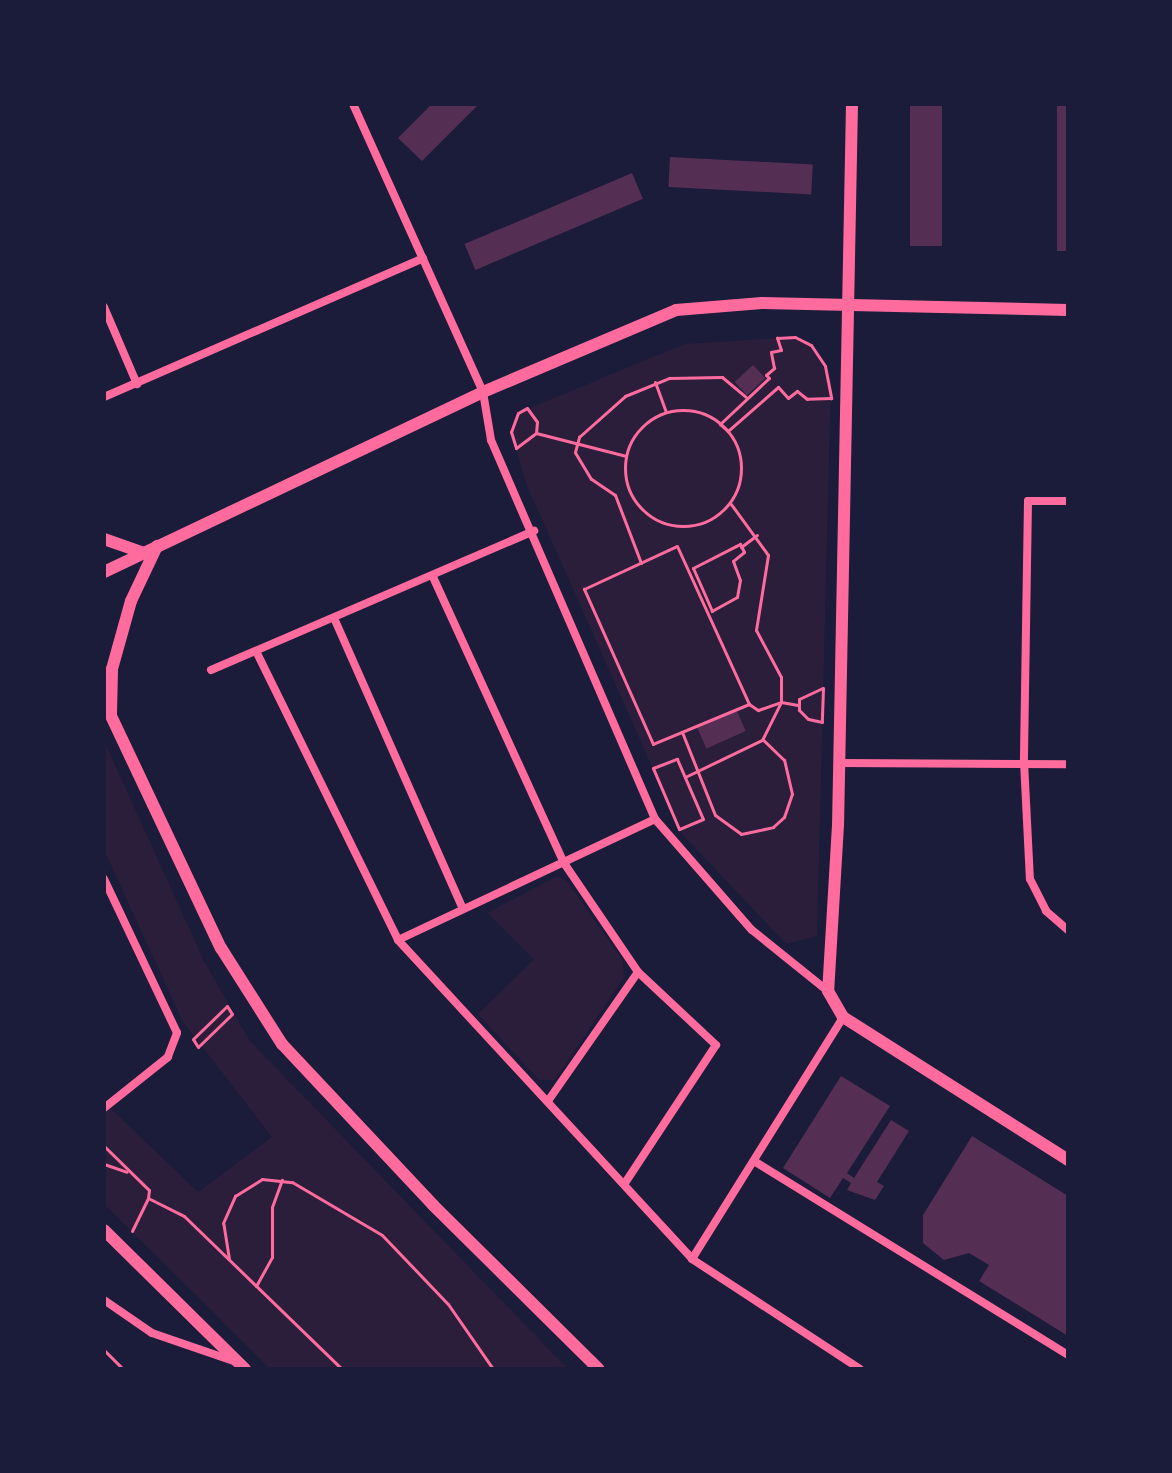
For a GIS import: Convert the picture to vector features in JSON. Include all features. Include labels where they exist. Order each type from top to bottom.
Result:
[{"type":"street","points":[[353,104],[483,392],[491,440],[534,531],[655,819],[752,930],[828,991],[843,1017],[1068,1160]]},
{"type":"street","points":[[828,991],[839,763],[852,104]]},
{"type":"street","points":[[104,397],[423,258]]},
{"type":"street","points":[[104,572],[483,392],[676,310],[762,303],[849,308],[1068,310]]},
{"type":"street","points":[[104,307],[137,384]]},
{"type":"street","points":[[1068,501],[1028,501],[1024,762],[1030,879],[1046,911],[1068,930]]},
{"type":"street","points":[[211,670],[534,531]]},
{"type":"street","points":[[104,539],[144,553]]},
{"type":"street","points":[[111,717],[112,669],[131,601],[157,546]]},
{"type":"street","points":[[433,577],[564,863],[638,972],[716,1045],[625,1183]]},
{"type":"street","points":[[334,618],[462,907]]},
{"type":"street","points":[[256,651],[398,940],[692,1259],[860,1369]]},
{"type":"street","points":[[104,701],[221,948],[282,1044],[433,1205],[599,1369]]},
{"type":"street","points":[[839,763],[1068,764]]},
{"type":"street","points":[[398,940],[462,907],[655,819]]},
{"type":"street","points":[[104,879],[177,1033],[168,1057],[104,1108]]},
{"type":"street","points":[[548,1101],[638,972]]},
{"type":"street","points":[[692,1259],[843,1017]]},
{"type":"street","points":[[754,1161],[1068,1355]]},
{"type":"street","points":[[104,1230],[242,1366]]},
{"type":"street","points":[[104,1300],[152,1333],[242,1366]]},
{"type":"path","points":[[795,337],[811,345],[825,366],[831,398],[807,399],[797,391],[788,398],[778,387],[766,375],[774,368],[771,352],[781,350],[777,338],[795,337]]},
{"type":"path","points":[[641,563],[615,495],[591,479],[575,452],[579,437],[602,411],[655,382],[708,374],[722,377],[747,398]]},
{"type":"path","points":[[720,424],[769,378]]},
{"type":"path","points":[[655,382],[666,413]]},
{"type":"path","points":[[728,431],[778,387]]},
{"type":"path","points":[[531,411],[536,433],[516,448],[511,432],[518,413],[531,411]]},
{"type":"path","points":[[696,411],[720,424],[728,431],[741,466],[730,502],[699,524],[661,522],[633,497],[627,457],[643,427],[666,413],[696,411]]},
{"type":"path","points":[[536,433],[627,457]]},
{"type":"path","points":[[685,777],[762,740],[781,702],[781,677],[756,630],[769,563],[758,534],[730,502]]},
{"type":"path","points":[[741,547],[744,552],[733,561],[740,580],[737,597],[712,611],[693,568],[741,547],[758,534]]},
{"type":"path","points":[[749,704],[653,744],[584,589],[677,546],[749,704],[758,710],[781,702],[798,705],[808,719],[822,722],[823,688],[802,694],[798,705]]},
{"type":"path","points":[[682,732],[701,769],[715,815],[741,834],[765,831],[784,817],[792,794],[784,760],[762,740]]},
{"type":"path","points":[[677,759],[685,777],[703,819],[679,829],[653,768],[677,759]]},
{"type":"path","points":[[227,1006],[232,1014],[198,1047],[193,1039],[227,1006]]},
{"type":"path","points":[[104,1146],[149,1190],[132,1231]]},
{"type":"path","points":[[104,1164],[132,1174]]},
{"type":"path","points":[[229,1259],[223,1223],[231,1201],[249,1184],[282,1180],[382,1235],[448,1304],[493,1369]]},
{"type":"path","points":[[256,1286],[272,1257],[272,1207],[282,1180]]},
{"type":"path","points":[[148,1198],[184,1216],[342,1369]]},
{"type":"path","points":[[104,1350],[123,1369]]},
{"type":"shaded area","points":[[795,337],[811,345],[831,380],[817,936],[786,944],[682,834],[527,486],[511,432],[518,413],[684,344]]},
{"type":"shaded area","points":[[104,741],[204,961],[249,1040],[568,1369],[270,1369],[104,1204],[104,1102],[198,1192],[272,1137],[183,1022],[104,850]]},
{"type":"shaded area","points":[[557,876],[567,881],[623,961],[624,977],[555,1080],[539,1080],[478,1014],[534,959],[487,913]]},
{"type":"building","points":[[432,104],[479,104],[422,161],[398,138]]},
{"type":"building","points":[[910,104],[942,104],[942,246],[910,246]]},
{"type":"building","points":[[1057,104],[1068,104],[1068,251],[1057,251]]},
{"type":"building","points":[[670,157],[813,164],[811,194],[668,187]]},
{"type":"building","points":[[632,173],[643,199],[475,270],[464,244]]},
{"type":"building","points":[[753,365],[765,378],[747,395],[735,382]]},
{"type":"building","points":[[736,709],[746,731],[706,748],[697,726]]},
{"type":"building","points":[[841,1076],[890,1106],[847,1173],[854,1178],[891,1120],[909,1131],[877,1182],[884,1186],[875,1200],[847,1190],[851,1183],[843,1178],[830,1198],[783,1168]]},
{"type":"building","points":[[972,1136],[1068,1196],[1068,1336],[979,1281],[989,1265],[969,1253],[944,1260],[923,1243],[923,1215]]}]
